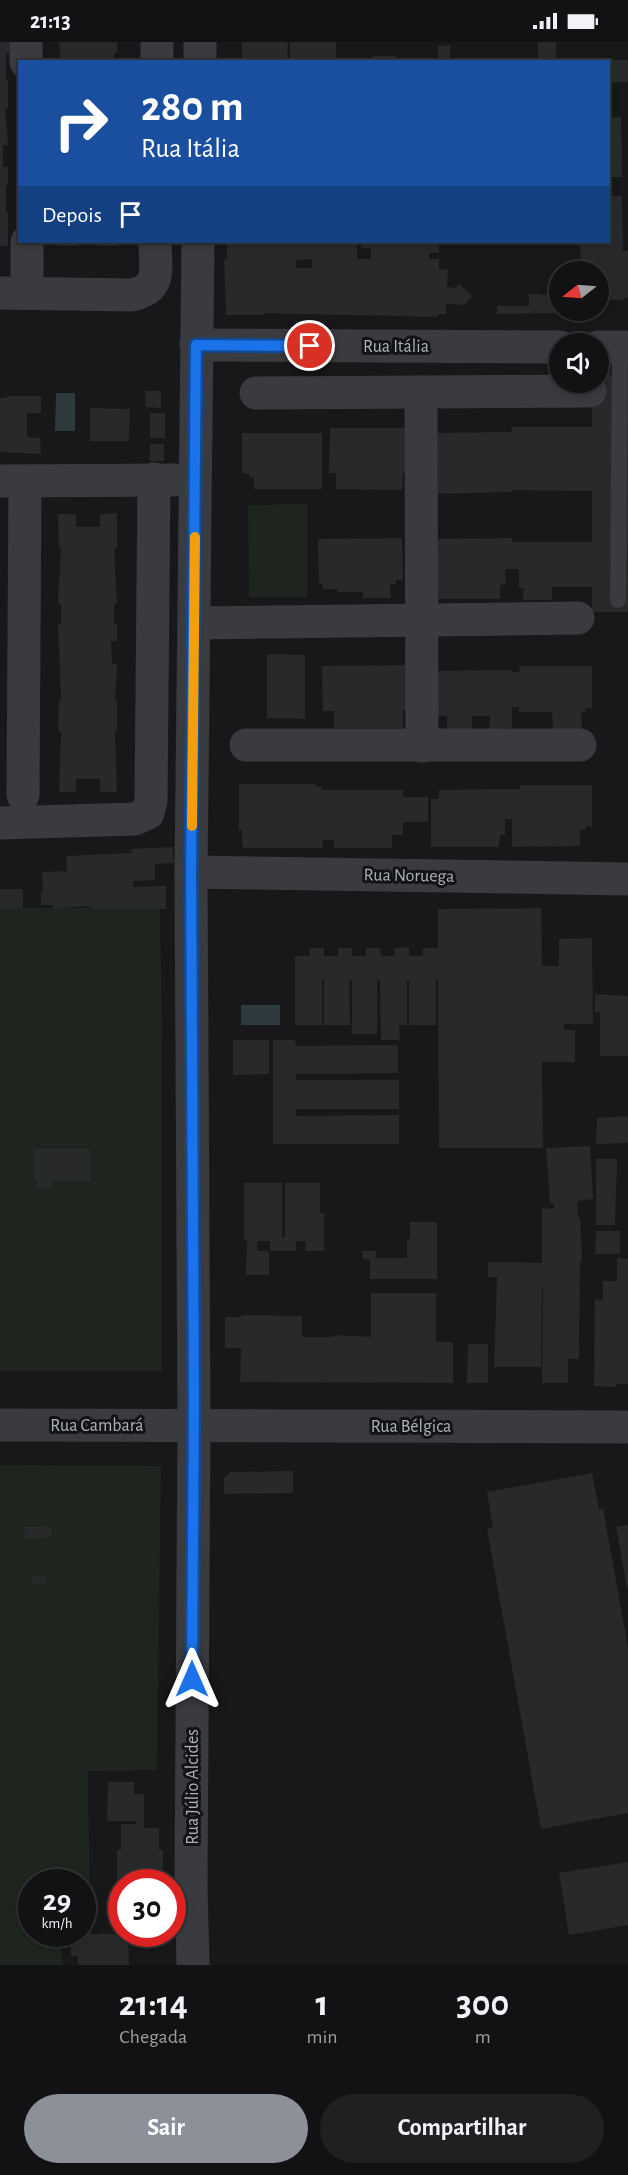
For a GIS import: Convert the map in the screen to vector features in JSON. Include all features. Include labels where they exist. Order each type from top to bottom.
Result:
[{"type":"street","points":[[26,42],[27,60]]},
{"type":"street","points":[[157,42],[157,60]]},
{"type":"street","points":[[200,42],[200,60]]},
{"type":"street","points":[[27,243],[14,293],[131,295],[144,292],[153,285],[156,243]]},
{"type":"street","name":"Rua Júlio Alcides","points":[[193,1965],[191,1886],[194,1425],[191,872],[198,243]]},
{"type":"street","name":"Rua Itália","points":[[196,345],[549,347]]},
{"type":"street","points":[[421,392],[422,746]]},
{"type":"street","points":[[256,393],[549,392]]},
{"type":"street","points":[[0,823],[135,819],[148,813],[151,801],[154,479]]},
{"type":"street","points":[[23,795],[13,482],[195,480]]},
{"type":"street","points":[[195,623],[578,618]]},
{"type":"street","points":[[246,745],[580,745]]},
{"type":"street","name":"Rua Noruega","points":[[191,872],[628,879]]},
{"type":"street","name":"Rua Cambará","points":[[0,1425],[194,1425]]},
{"type":"street","name":"Rua Bélgica","points":[[194,1425],[628,1427]]},
{"type":"lane","points":[[615,347],[618,600]]},
{"type":"shaded area","points":[[56,393],[75,393],[75,431],[55,431]]},
{"type":"shaded area","points":[[307,504],[307,597],[249,597],[248,505]]},
{"type":"shaded area","points":[[0,908],[160,908],[162,1371],[0,1371]]},
{"type":"shaded area","points":[[241,1005],[280,1005],[280,1025],[241,1025]]},
{"type":"shaded area","points":[[0,1465],[161,1466],[157,1770],[88,1771],[89,1869],[18,1869],[18,1947],[61,1947],[63,1965],[0,1965]]},
{"type":"building","points":[[0,42],[9,42],[9,53],[6,53],[8,109],[5,109],[8,145],[3,145],[3,167],[8,167],[6,212],[8,212],[8,246],[0,246]]},
{"type":"building","points":[[59,42],[117,42],[117,53],[114,53],[114,60],[61,60]]},
{"type":"building","points":[[242,42],[288,42],[287,60],[242,60]]},
{"type":"building","points":[[290,42],[336,42],[336,60],[290,60]]},
{"type":"building","points":[[538,42],[556,42],[556,60],[532,60],[538,59]]},
{"type":"building","points":[[450,45],[450,60],[438,60],[438,46]]},
{"type":"building","points":[[373,56],[396,56],[396,60],[373,60]]},
{"type":"building","points":[[610,60],[628,60],[628,82],[610,82]]},
{"type":"building","points":[[610,117],[621,117],[622,177],[610,177]]},
{"type":"building","points":[[610,196],[622,196],[623,251],[628,251],[628,298],[624,297],[624,300],[609,299],[609,261],[581,261],[580,243],[610,243]]},
{"type":"building","points":[[58,243],[76,243],[76,246],[58,246]]},
{"type":"building","points":[[99,243],[116,243],[116,246],[99,246]]},
{"type":"building","points":[[227,243],[357,243],[357,259],[371,259],[371,248],[361,248],[361,243],[439,243],[439,253],[429,253],[429,259],[439,259],[439,269],[448,270],[447,287],[456,288],[459,284],[472,296],[465,305],[446,304],[446,314],[438,314],[438,317],[263,313],[263,315],[226,315],[224,259],[227,260]],"holes":[[[310,259],[312,268],[296,268],[296,260]]]},
{"type":"building","points":[[529,294],[549,295],[549,313],[497,314],[497,306],[529,306]]},
{"type":"building","points":[[609,375],[628,375],[628,612],[592,612],[592,587],[552,587],[552,600],[523,600],[524,588],[519,588],[519,569],[505,569],[506,584],[500,585],[500,599],[432,599],[432,539],[512,538],[512,542],[592,542],[592,491],[512,490],[512,492],[428,494],[428,433],[511,432],[512,427],[592,427],[592,393],[609,393]]},
{"type":"building","points":[[145,391],[161,391],[161,408],[146,407]]},
{"type":"building","points":[[7,396],[41,396],[41,413],[27,413],[27,437],[40,438],[41,454],[0,452],[0,398],[7,398]]},
{"type":"building","points":[[90,408],[130,409],[129,441],[90,441]]},
{"type":"building","points":[[150,413],[165,413],[165,438],[150,438]]},
{"type":"building","points":[[330,428],[406,428],[407,473],[403,473],[402,490],[336,489],[336,473],[329,473]]},
{"type":"building","points":[[242,433],[322,433],[322,489],[254,489],[254,477],[250,478],[250,474],[242,473]]},
{"type":"building","points":[[150,444],[164,444],[164,461],[150,461]]},
{"type":"building","points":[[117,513],[117,548],[114,548],[117,604],[114,604],[114,624],[117,624],[117,641],[111,641],[112,664],[117,664],[115,701],[117,701],[117,730],[115,731],[117,792],[100,792],[100,779],[76,779],[76,792],[59,792],[61,731],[58,731],[59,701],[61,701],[58,624],[61,624],[61,604],[58,604],[61,548],[59,548],[58,514],[76,514],[76,527],[100,527],[100,514]]},
{"type":"building","points":[[402,538],[403,580],[396,580],[396,584],[390,584],[391,598],[363,598],[363,592],[337,592],[338,589],[323,589],[322,584],[319,584],[318,539]]},
{"type":"building","points":[[267,654],[305,655],[305,719],[267,718]]},
{"type":"building","points":[[407,665],[407,710],[403,710],[403,728],[334,728],[334,711],[323,711],[322,666]]},
{"type":"building","points":[[520,666],[592,666],[592,708],[586,708],[585,712],[581,712],[582,729],[553,729],[552,712],[519,712],[519,707],[512,707],[512,728],[489,729],[490,716],[472,716],[472,729],[447,729],[447,716],[432,715],[432,671],[512,670],[512,672],[519,672]]},
{"type":"building","points":[[239,784],[316,784],[316,787],[322,787],[322,790],[403,790],[403,797],[428,797],[428,822],[403,822],[403,835],[392,835],[392,848],[334,848],[334,840],[322,840],[323,848],[244,848],[242,830],[239,830]]},
{"type":"building","points":[[520,785],[592,785],[592,827],[586,826],[586,830],[580,830],[580,846],[512,847],[512,819],[505,819],[505,835],[500,835],[499,847],[431,847],[431,799],[439,799],[439,790],[520,789]]},
{"type":"building","points":[[173,847],[174,863],[155,864],[155,880],[133,881],[133,887],[166,886],[166,909],[92,909],[92,907],[85,906],[53,909],[53,905],[41,905],[42,872],[67,871],[66,856],[132,853],[131,849]]},
{"type":"building","points":[[0,889],[23,889],[23,909],[0,909]]},
{"type":"building","points":[[541,908],[542,966],[559,966],[559,939],[592,938],[593,1024],[564,1024],[564,1030],[575,1030],[575,1062],[542,1062],[543,1148],[439,1148],[438,980],[436,980],[436,1025],[409,1025],[409,980],[407,980],[407,1025],[399,1025],[400,1040],[381,1040],[380,980],[377,980],[377,1034],[352,1034],[352,981],[349,980],[350,1025],[324,1025],[324,980],[322,980],[322,1025],[295,1025],[295,956],[310,956],[309,948],[324,948],[324,956],[338,956],[338,948],[352,948],[352,956],[366,956],[366,948],[380,948],[381,956],[395,956],[394,948],[409,947],[409,956],[423,956],[423,948],[438,948],[438,909]]},
{"type":"building","points":[[595,994],[628,996],[628,1056],[600,1056],[600,1012],[595,1013]]},
{"type":"building","points":[[233,1040],[269,1040],[269,1074],[233,1075]]},
{"type":"building","points":[[273,1040],[295,1040],[296,1046],[398,1045],[398,1073],[296,1074],[296,1080],[399,1080],[399,1109],[296,1109],[296,1116],[399,1115],[399,1144],[273,1144]]},
{"type":"building","points":[[628,1116],[628,1143],[596,1144],[597,1118]]},
{"type":"building","points":[[590,1146],[593,1199],[577,1201],[582,1261],[580,1262],[579,1359],[568,1359],[568,1383],[542,1383],[543,1289],[541,1367],[494,1367],[497,1277],[488,1277],[488,1262],[542,1263],[542,1209],[554,1208],[554,1203],[550,1203],[546,1148]]},
{"type":"building","points":[[34,1149],[90,1149],[90,1181],[52,1181],[50,1188],[37,1189],[37,1181],[34,1181]]},
{"type":"building","points":[[596,1159],[617,1159],[615,1225],[596,1225]]},
{"type":"building","points":[[244,1183],[282,1183],[282,1238],[285,1237],[285,1183],[320,1183],[320,1213],[324,1213],[324,1251],[306,1251],[305,1241],[296,1241],[296,1251],[270,1251],[270,1241],[257,1241],[257,1251],[269,1251],[269,1275],[246,1275]]},
{"type":"building","points":[[410,1222],[437,1222],[437,1279],[370,1279],[370,1259],[363,1259],[362,1251],[376,1251],[376,1258],[407,1258]]},
{"type":"building","points":[[596,1231],[620,1231],[620,1254],[595,1254]]},
{"type":"building","points":[[617,1258],[628,1259],[628,1384],[616,1384],[616,1387],[594,1386],[595,1299],[603,1300],[603,1281],[617,1281]]},
{"type":"building","points":[[371,1293],[436,1293],[436,1342],[453,1342],[453,1383],[240,1382],[241,1348],[225,1348],[225,1317],[302,1316],[302,1335],[304,1337],[333,1337],[334,1335],[371,1337]]},
{"type":"building","points":[[468,1344],[488,1344],[488,1383],[467,1383]]},
{"type":"building","points":[[293,1471],[293,1493],[224,1494],[224,1478],[231,1472]]},
{"type":"building","points":[[592,1473],[599,1509],[603,1508],[628,1648],[628,1813],[541,1829],[487,1529],[493,1528],[487,1492]]},
{"type":"building","points":[[628,1525],[628,1589],[627,1589],[616,1527]]},
{"type":"building","points":[[51,1526],[51,1537],[25,1539],[24,1527]]},
{"type":"building","points":[[46,1576],[47,1583],[32,1585],[31,1577]]},
{"type":"building","points":[[108,1782],[134,1782],[134,1794],[144,1794],[144,1828],[159,1828],[159,1850],[163,1850],[163,1869],[117,1869],[117,1850],[121,1850],[121,1824],[136,1824],[137,1821],[107,1821]]},
{"type":"building","points":[[628,1862],[628,1925],[569,1935],[559,1873]]},
{"type":"building","points":[[96,1934],[108,1934],[108,1947],[128,1947],[129,1965],[78,1965],[78,1956],[71,1956],[71,1947],[96,1947]]},
{"type":"slow traffic","points":[[192,826],[195,537]]},
{"type":"route","points":[[192,1679],[194,1403],[191,872],[196,345],[310,346]]}]
